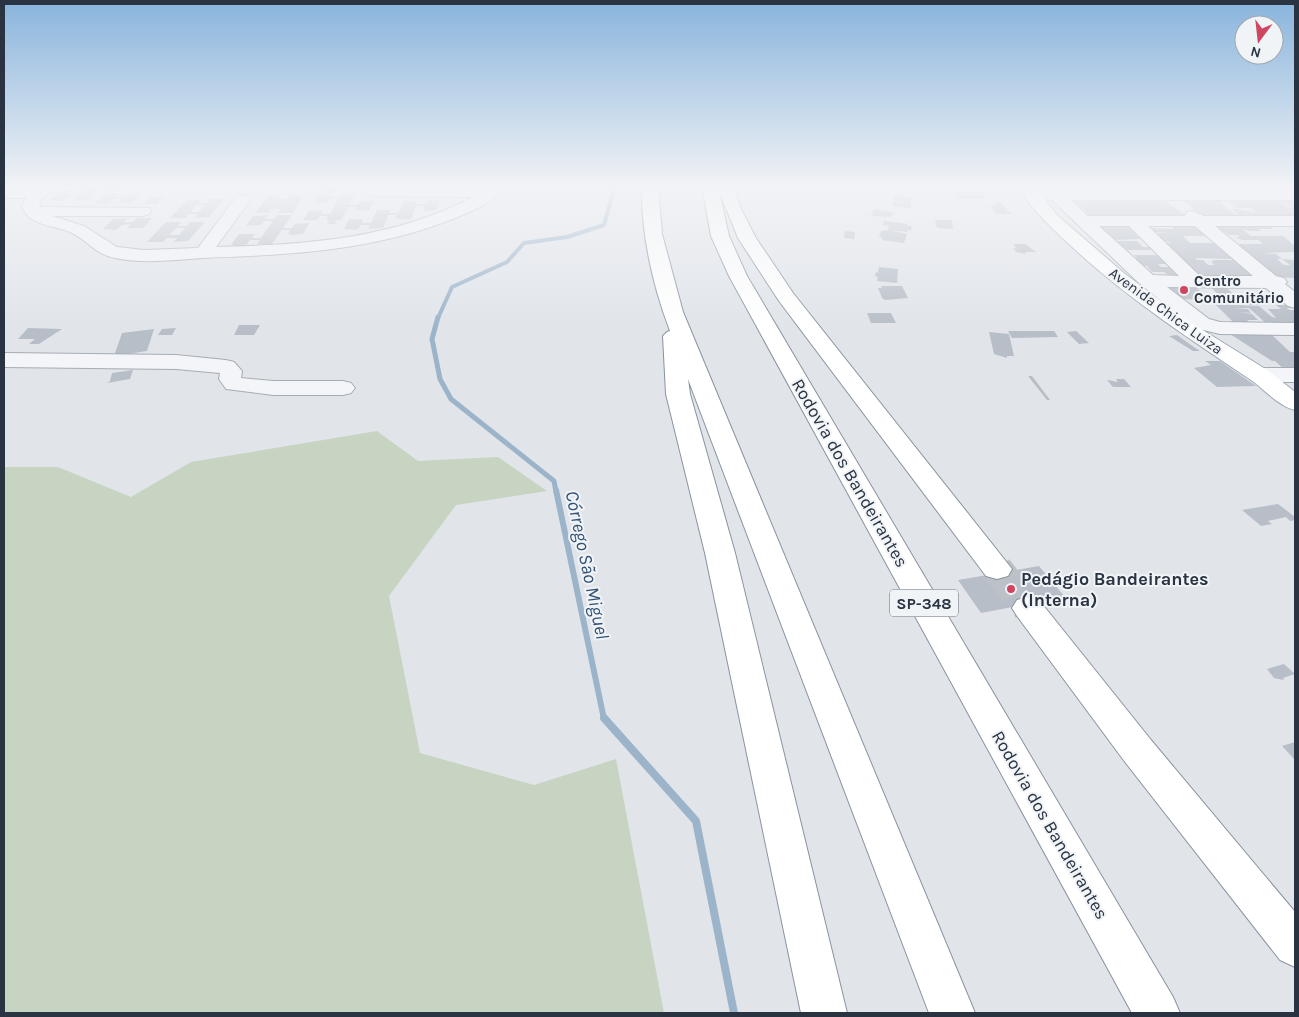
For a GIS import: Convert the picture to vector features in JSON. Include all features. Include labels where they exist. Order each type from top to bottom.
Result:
[{"type":"main road","points":[[654,233],[673,312],[948,1004]]},
{"type":"main road","name":"Rodovia dos Bandeirantes","points":[[719,233],[738,276],[1157,1013]]},
{"type":"main road","points":[[745,233],[786,297],[997,569]]},
{"type":"main road","name":"Avenida Chica Luiza","points":[[1067,233],[1118,278],[1194,334],[1259,375],[1295,403]]},
{"type":"main road","points":[[673,312],[678,394],[720,553],[824,1013]]},
{"type":"main road","points":[[1028,608],[1138,751],[1295,945]]},
{"type":"street","points":[[84,233],[99,247],[108,251],[142,256],[280,250],[363,240],[387,233]]},
{"type":"street","points":[[203,253],[217,233]]},
{"type":"street","points":[[1097,233],[1149,281],[1202,324],[1235,329],[1295,329]]},
{"type":"street","points":[[1146,233],[1194,280]]},
{"type":"street","points":[[1213,233],[1295,302]]},
{"type":"street","points":[[1149,281],[1295,281]]},
{"type":"street","points":[[4,360],[214,364],[226,367],[231,371],[230,379],[234,384],[273,388],[343,388]]},
{"type":"street","points":[[1259,375],[1295,375]]},
{"type":"green space","points":[[377,431],[418,461],[498,457],[547,491],[456,505],[389,596],[420,753],[534,785],[616,759],[664,1013],[4,1013],[4,467],[58,467],[131,497],[191,462]]},
{"type":"building","points":[[155,233],[179,235],[195,233],[188,241],[173,242],[177,238],[167,238],[163,242],[147,242]]},
{"type":"building","points":[[264,233],[280,233],[272,244],[257,244],[260,240],[250,240],[247,244],[232,248],[235,245],[231,245],[239,234],[255,234],[252,238],[261,238]]},
{"type":"building","points":[[845,233],[855,233],[854,239],[844,238]]},
{"type":"building","points":[[880,233],[907,234],[904,243],[882,240],[882,237],[879,237]]},
{"type":"building","points":[[1104,233],[1135,233],[1140,239],[1111,240]]},
{"type":"building","points":[[1157,233],[1208,233],[1211,236],[1183,236],[1190,243],[1221,243],[1234,259],[1195,258],[1197,260],[1203,260],[1208,265],[1214,265],[1211,261],[1215,261],[1213,260],[1235,260],[1240,265],[1237,265],[1244,266],[1259,277],[1198,277],[1161,243],[1170,242],[1160,241],[1153,236],[1160,236]]},
{"type":"building","points":[[1226,233],[1283,236],[1295,246],[1295,254],[1293,252],[1260,253],[1276,254],[1282,259],[1295,260],[1295,272],[1293,271],[1295,278],[1275,277],[1268,272],[1272,272],[1270,270],[1265,270],[1234,244],[1263,244],[1259,240],[1242,240],[1236,237],[1239,237],[1238,235]],"holes":[[[1277,259],[1282,259],[1290,265],[1284,265]]]},
{"type":"building","points":[[1116,241],[1137,241],[1143,247],[1150,247],[1154,250],[1127,250]]},
{"type":"building","points":[[1013,244],[1025,244],[1036,252],[1025,252],[1026,254],[1016,252],[1013,248],[1017,249]]},
{"type":"building","points":[[1134,255],[1156,255],[1168,264],[1158,264],[1161,267],[1169,267],[1181,277],[1171,277],[1164,272],[1152,272],[1147,266],[1142,266],[1133,258],[1137,258]]},
{"type":"building","points":[[879,267],[898,269],[897,283],[877,281],[878,277],[875,276],[876,272],[878,273]]},
{"type":"building","name":"Centro Comunitário","points":[[1164,284],[1192,284],[1211,300],[1179,299]]},
{"type":"building","points":[[1208,284],[1223,284],[1237,298],[1221,298]]},
{"type":"building","points":[[881,286],[902,286],[908,298],[885,300],[882,298],[878,288],[882,288]]},
{"type":"building","points":[[1239,298],[1252,298],[1259,305],[1246,305]]},
{"type":"building","points":[[1215,304],[1259,306],[1276,318],[1268,309],[1281,309],[1276,305],[1290,305],[1294,308],[1287,308],[1295,310],[1295,326],[1269,326],[1249,308],[1234,308],[1248,309],[1251,313],[1239,312],[1252,314],[1258,320],[1247,320],[1254,326],[1237,326]]},
{"type":"building","points":[[867,313],[891,313],[896,323],[871,323]]},
{"type":"building","points":[[239,325],[260,325],[254,335],[234,335]]},
{"type":"building","points":[[28,328],[62,329],[39,344],[29,344],[35,339],[18,339]]},
{"type":"building","points":[[176,328],[172,335],[158,335],[162,329]]},
{"type":"building","points":[[154,329],[147,351],[114,356],[122,333]]},
{"type":"building","points":[[1008,331],[1054,331],[1058,337],[1012,338]]},
{"type":"building","points":[[1076,331],[1089,343],[1079,344],[1067,332]]},
{"type":"building","points":[[989,332],[1009,334],[1014,356],[1007,356],[1007,358],[994,354]]},
{"type":"building","points":[[1230,334],[1271,334],[1290,352],[1295,352],[1295,370],[1285,370],[1275,361],[1272,361]]},
{"type":"building","points":[[1177,335],[1200,351],[1193,351],[1169,336]]},
{"type":"building","points":[[1205,361],[1220,361],[1256,386],[1217,387],[1194,368],[1211,365]]},
{"type":"building","points":[[133,370],[130,379],[107,383],[110,381],[112,373]]},
{"type":"building","points":[[1028,376],[1032,376],[1050,400],[1047,400]]},
{"type":"building","points":[[1116,379],[1124,379],[1131,387],[1113,387],[1107,380],[1118,382]]},
{"type":"building","points":[[1278,504],[1295,517],[1295,520],[1290,521],[1286,517],[1268,521],[1272,524],[1261,526],[1242,510]]},
{"type":"building","name":"Pedágio Bandeirantes (Interna)","points":[[1039,566],[1065,597],[981,613],[958,580]]},
{"type":"building","points":[[1284,664],[1295,674],[1283,678],[1284,680],[1274,678],[1267,669]]},
{"type":"building","points":[[1295,742],[1295,760],[1282,746]]},
{"type":"waterway","name":"Córrego São Miguel","points":[[438,318],[452,287],[507,262],[524,243],[567,237],[578,233]]},
{"type":"waterway","name":"Córrego São Miguel","points":[[438,317],[432,339],[440,379],[451,399],[554,481],[556,492]]},
{"type":"waterway","name":"Córrego São Miguel","points":[[556,490],[604,719]]},
{"type":"waterway","name":"Córrego São Miguel","points":[[604,718],[696,821],[734,1013]]},
{"type":"tunnel","points":[[997,569],[1028,608]]},
{"type":"place","name":"Centro Comunitário","points":[[1184,290]]},
{"type":"place","name":"Pedágio Bandeirantes (Interna)","points":[[1011,589]]}]
